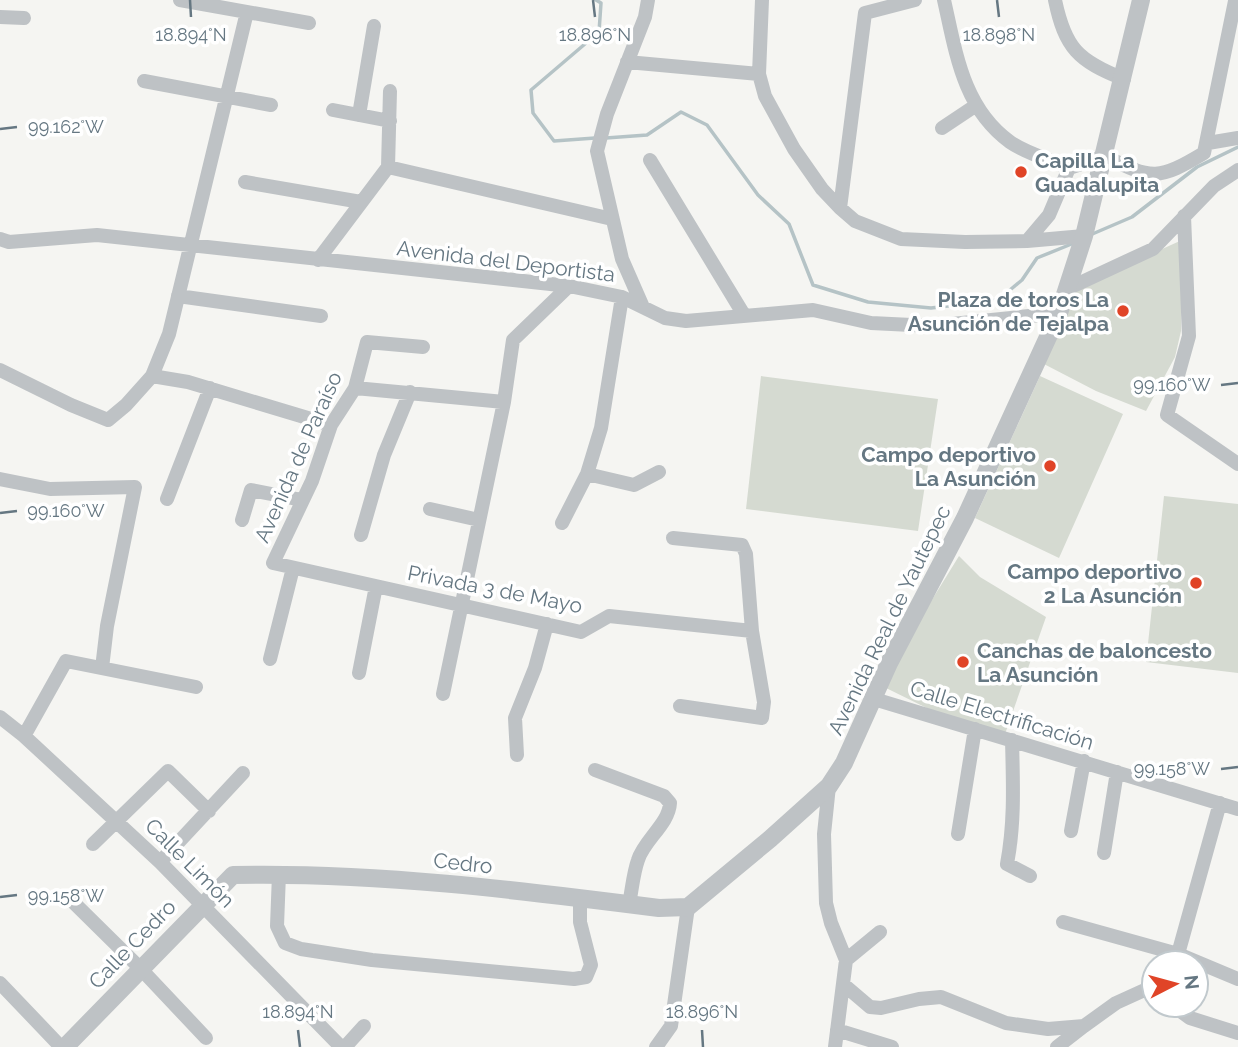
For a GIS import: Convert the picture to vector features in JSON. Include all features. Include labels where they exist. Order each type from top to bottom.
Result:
[{"type":"street","points":[[180,0],[309,23]]},
{"type":"street","points":[[643,307],[622,259],[597,151],[607,114],[645,17],[648,0]]},
{"type":"street","points":[[762,0],[759,74],[765,96],[794,149],[822,189],[855,221],[901,239],[965,242],[1084,237]]},
{"type":"street","points":[[840,208],[865,13],[878,4],[915,0]]},
{"type":"street","points":[[944,0],[959,64],[975,106],[988,123],[1012,144],[1069,168],[1105,156],[1152,176],[1174,171],[1206,148],[1238,138]]},
{"type":"street","points":[[1055,0],[1060,26],[1074,51],[1099,69],[1124,79]]},
{"type":"street","name":"Avenida Real de Yautepec","points":[[688,907],[829,786],[844,763],[889,663],[965,518],[1059,313],[1084,237],[1141,0]]},
{"type":"street","points":[[1206,148],[1237,1],[1230,0]]},
{"type":"street","points":[[0,370],[108,420],[127,405],[152,376],[169,334],[247,12]]},
{"type":"street","points":[[0,17],[24,18]]},
{"type":"street","points":[[359,115],[374,26]]},
{"type":"street","points":[[627,62],[759,74]]},
{"type":"street","points":[[145,81],[271,105]]},
{"type":"street","points":[[318,260],[388,167],[390,90]]},
{"type":"street","points":[[942,128],[975,106]]},
{"type":"street","points":[[333,110],[390,121]]},
{"type":"street","points":[[650,160],[744,315]]},
{"type":"street","points":[[388,167],[612,219]]},
{"type":"street","points":[[1027,240],[1049,215],[1069,168]]},
{"type":"street","points":[[1071,282],[1153,248],[1214,186],[1238,170]]},
{"type":"street","points":[[245,181],[361,202]]},
{"type":"street","points":[[1184,216],[1189,336],[1167,415],[1238,464]]},
{"type":"street","name":"Avenida del Deportista","points":[[0,239],[9,242],[97,235],[569,286],[622,297],[665,317],[686,321],[813,310],[872,323],[932,326],[1059,313]]},
{"type":"street","points":[[443,694],[504,402],[513,340],[569,286]]},
{"type":"street","points":[[178,296],[320,316]]},
{"type":"street","points":[[562,523],[587,474],[601,428],[622,297]]},
{"type":"street","name":"Avenida de Paraíso","points":[[273,563],[312,481],[331,425],[355,388],[367,342],[423,347]]},
{"type":"street","points":[[152,376],[210,388],[331,425]]},
{"type":"street","points":[[167,499],[210,388]]},
{"type":"street","points":[[355,388],[504,402]]},
{"type":"street","points":[[361,535],[384,455],[410,392]]},
{"type":"street","points":[[587,474],[634,485],[659,472]]},
{"type":"street","points":[[0,478],[50,489],[135,487],[107,626],[102,668]]},
{"type":"street","points":[[242,520],[251,490],[302,500]]},
{"type":"street","points":[[430,509],[480,520]]},
{"type":"street","points":[[673,538],[742,545],[746,554],[752,631],[764,702],[762,718],[680,706]]},
{"type":"street","name":"Privada 3 de Mayo","points":[[273,563],[581,632],[609,616],[752,631]]},
{"type":"street","points":[[270,659],[293,568]]},
{"type":"street","points":[[359,673],[376,586]]},
{"type":"street","points":[[517,755],[514,718],[535,668],[547,624]]},
{"type":"street","points":[[24,736],[66,661],[197,687]]},
{"type":"street","name":"Calle Electrificación","points":[[874,699],[1238,809]]},
{"type":"street","name":"Calle Limón","points":[[3,723],[24,736],[117,821],[343,1047]]},
{"type":"street","points":[[958,834],[975,729]]},
{"type":"street","points":[[1012,740],[1013,814],[1007,864],[1030,876]]},
{"type":"street","points":[[1071,831],[1084,761]]},
{"type":"street","points":[[595,770],[664,796],[670,803],[670,812],[646,842],[638,860],[629,904]]},
{"type":"street","points":[[93,844],[168,771],[209,811]]},
{"type":"street","points":[[1104,853],[1117,772]]},
{"type":"street","points":[[160,862],[243,773]]},
{"type":"street","points":[[829,786],[824,834],[826,903],[846,960],[835,1047]]},
{"type":"street","points":[[1178,949],[1220,803]]},
{"type":"street","points":[[279,874],[277,926],[285,943],[372,960],[574,979],[586,977],[591,965],[580,922],[580,898]]},
{"type":"street","name":"Cedro","points":[[233,875],[279,874],[427,882],[659,908],[688,907]]},
{"type":"street","name":"Calle Cedro","points":[[63,1047],[233,875]]},
{"type":"street","points":[[68,898],[140,968],[206,1038]]},
{"type":"street","points":[[656,1047],[671,1026],[688,907]]},
{"type":"street","points":[[1063,922],[1145,949]]},
{"type":"street","points":[[846,960],[880,932]]},
{"type":"street","points":[[1210,970],[1238,979]]},
{"type":"street","points":[[0,983],[63,1047]]},
{"type":"street","points":[[843,984],[870,1007],[881,1008],[941,997],[1006,1023],[1048,1029],[1084,1026]]},
{"type":"street","points":[[1057,1047],[1116,1003],[1140,993]]},
{"type":"street","points":[[1194,1019],[1238,1033]]},
{"type":"street","points":[[343,1047],[364,1026]]},
{"type":"street","points":[[837,1030],[892,1047]]},
{"type":"shaded area","name":"Plaza de toros La Asunción de Tejalpa","points":[[1182,240],[1181,331],[1175,357],[1146,411],[1096,391],[1042,363],[1072,290]]},
{"type":"shaded area","points":[[761,376],[938,399],[918,531],[746,509]]},
{"type":"shaded area","name":"Campo deportivo La Asunción","points":[[1040,376],[1123,414],[1059,558],[975,518]]},
{"type":"shaded area","name":"Campo deportivo 2 La Asunción","points":[[1164,496],[1238,504],[1238,673],[1146,662]]},
{"type":"shaded area","name":"Canchas de baloncesto La Asunción","points":[[959,556],[980,577],[1046,617],[1005,734],[941,715],[884,687],[909,637]]},
{"type":"waterway","points":[[595,138],[554,141],[533,113],[531,90],[599,32],[601,3],[596,0]]},
{"type":"waterway","points":[[606,138],[647,135],[681,112],[707,125],[758,195],[789,224],[813,285],[868,302],[931,308],[998,300],[1022,280],[1037,258],[1074,243]]},
{"type":"waterway","points":[[1090,235],[1132,217],[1197,167],[1238,147]]},
{"type":"place","name":"Capilla La Guadalupita","points":[[1021,172]]},
{"type":"place","name":"Plaza de toros La Asunción de Tejalpa","points":[[1123,311]]},
{"type":"place","name":"Campo deportivo La Asunción","points":[[1050,466]]},
{"type":"place","name":"Campo deportivo 2 La Asunción","points":[[1196,583]]},
{"type":"place","name":"Canchas de baloncesto La Asunción","points":[[963,662]]}]
